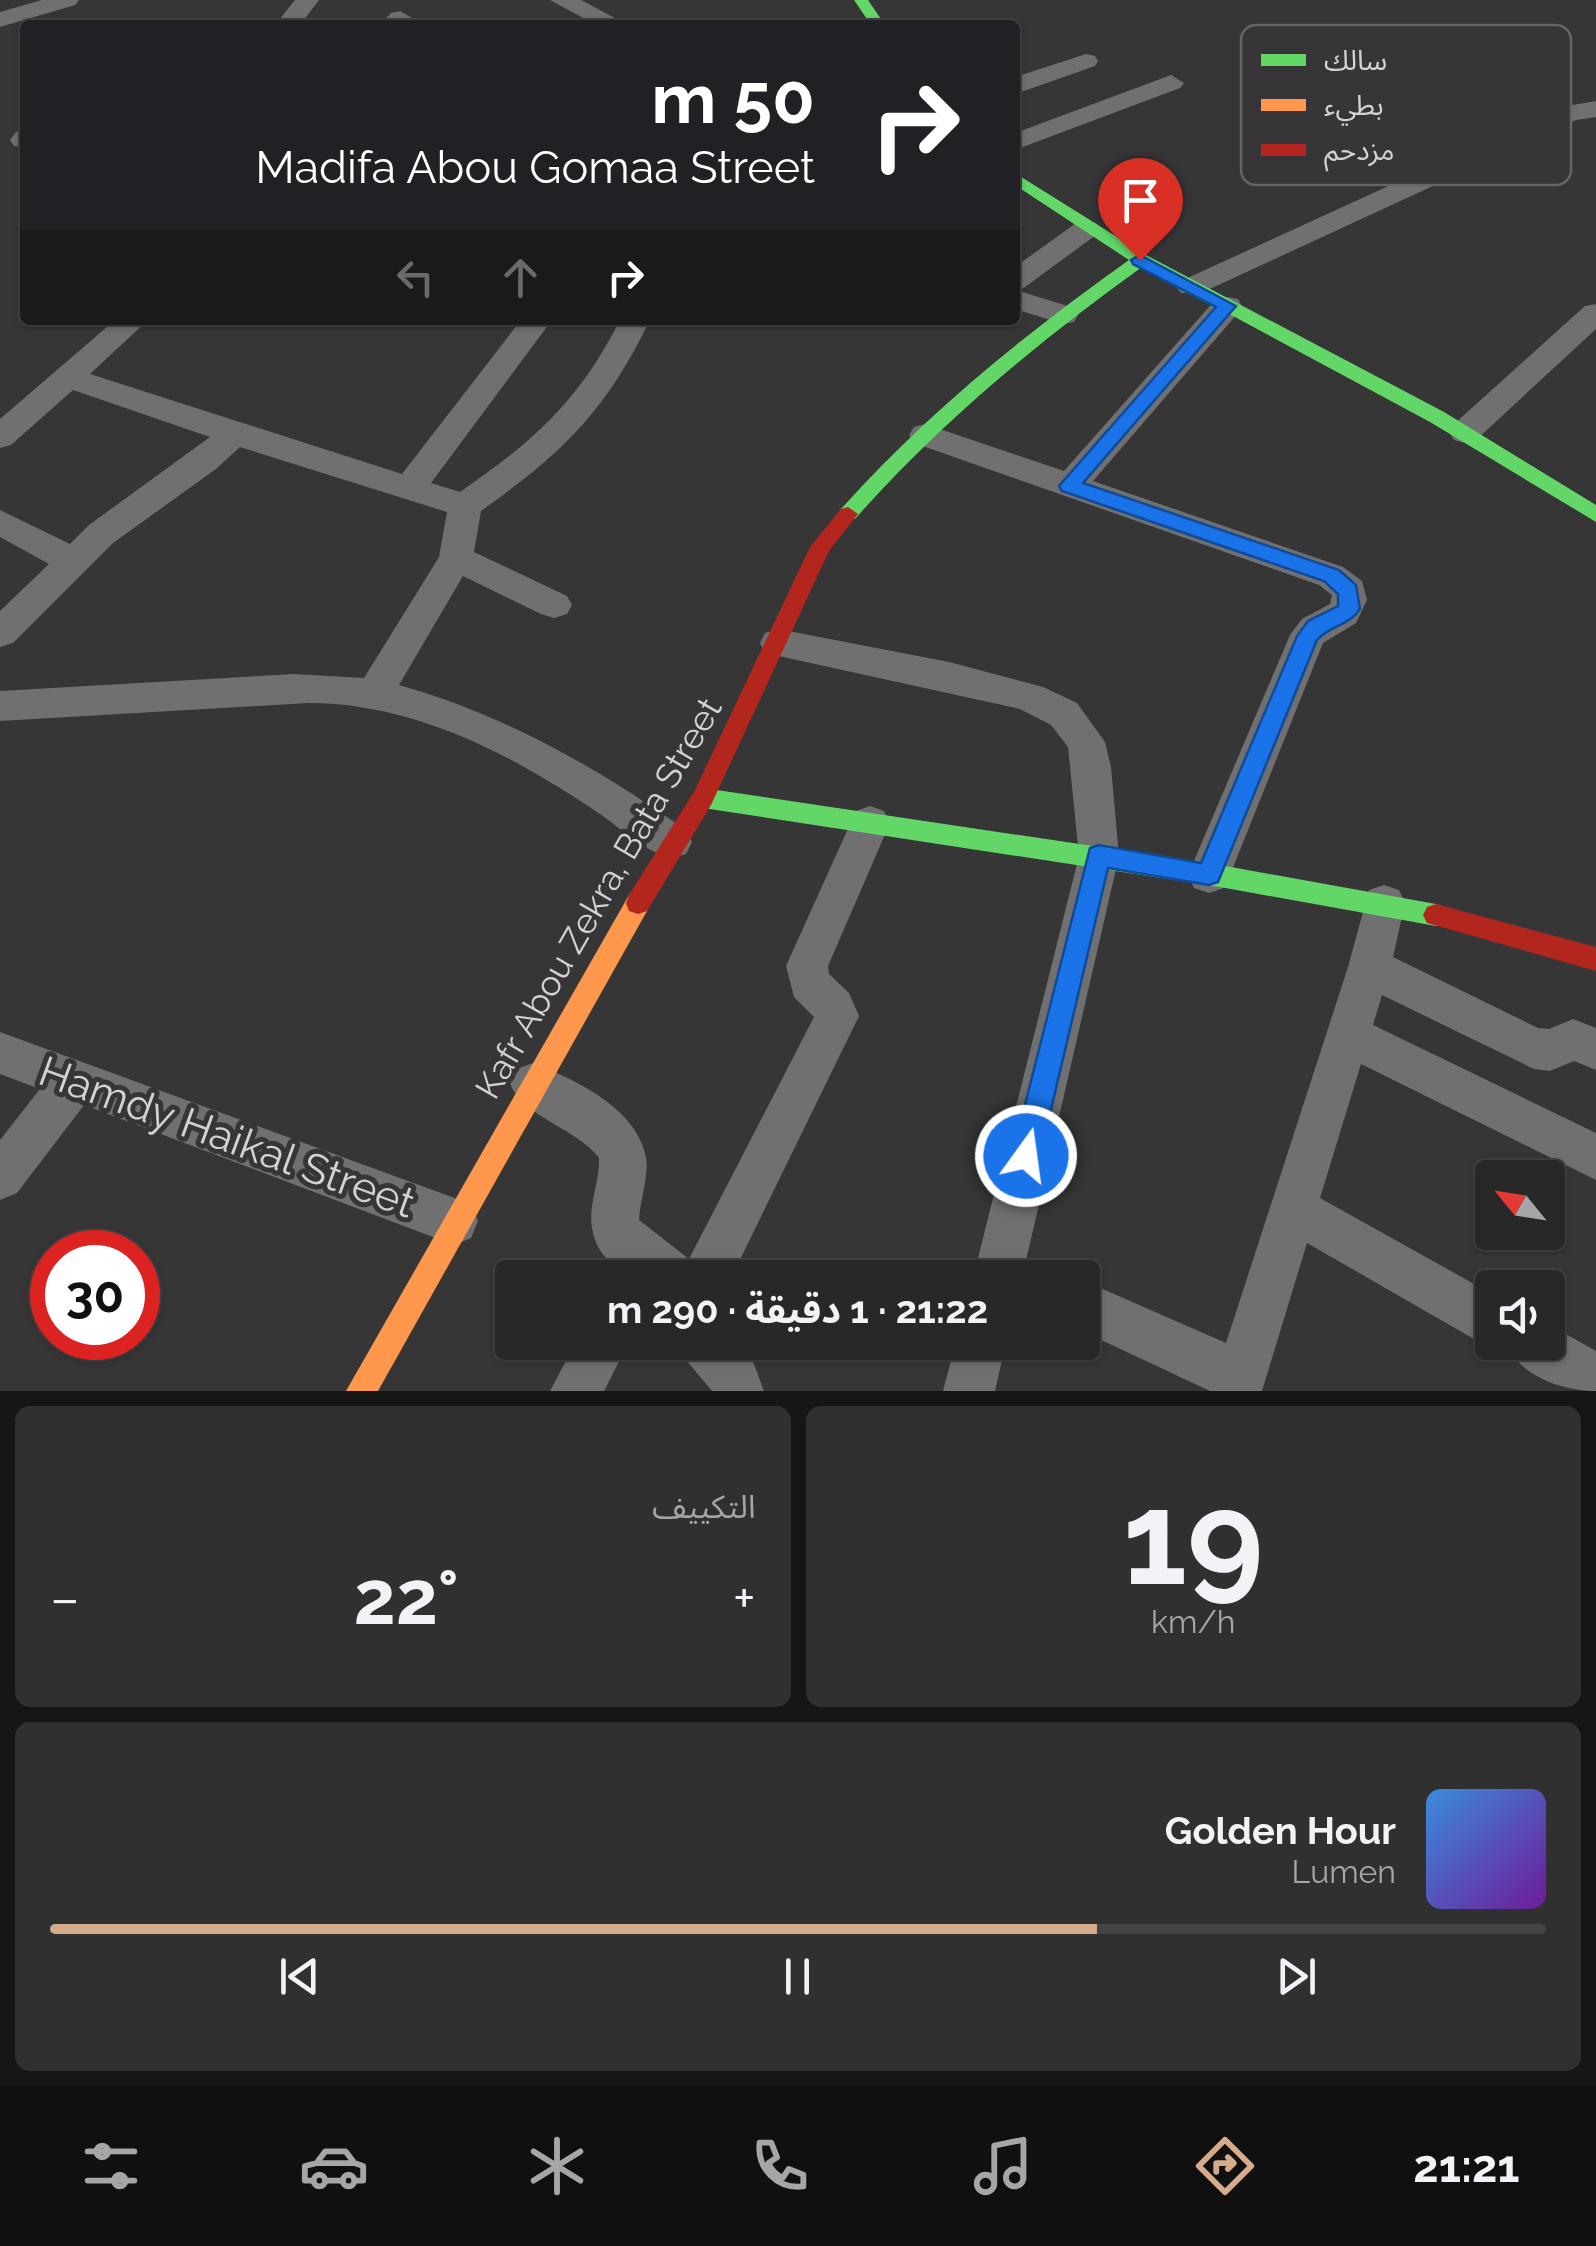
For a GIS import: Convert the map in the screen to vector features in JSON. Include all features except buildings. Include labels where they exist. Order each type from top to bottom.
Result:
[{"type":"street","points":[[0,20],[67,0]]},
{"type":"street","points":[[291,20],[307,0]]},
{"type":"street","points":[[562,0],[605,20]]},
{"type":"street","points":[[1020,84],[1086,61]]},
{"type":"street","points":[[1020,140],[1171,83]]},
{"type":"street","points":[[1571,113],[1596,109]]},
{"type":"street","points":[[1020,182],[1086,229],[1465,432],[1596,515]]},
{"type":"street","points":[[1191,286],[1412,185]]},
{"type":"street","points":[[1020,277],[1086,229]]},
{"type":"street","name":"Kafr Abou Zekra, Bata Street","points":[[361,1391],[672,842],[703,798],[778,642],[800,583],[820,548],[858,501],[924,435],[1064,315],[1140,260]]},
{"type":"street","points":[[1020,300],[1064,315]]},
{"type":"street","points":[[1070,486],[1227,306]]},
{"type":"street","points":[[1465,432],[1596,313]]},
{"type":"street","points":[[0,438],[127,325]]},
{"type":"street","points":[[410,487],[533,325]]},
{"type":"street","points":[[374,694],[456,558],[465,505],[544,450],[588,406],[612,370],[633,325]]},
{"type":"street","points":[[66,377],[465,505]]},
{"type":"street","points":[[0,633],[70,560],[204,461],[234,434]]},
{"type":"street","points":[[924,435],[1331,576],[1350,594],[1346,614],[1316,627],[1308,636],[1209,875]]},
{"type":"street","points":[[0,522],[70,560]]},
{"type":"street","points":[[456,558],[554,605]]},
{"type":"street","points":[[778,642],[949,676],[1030,697],[1064,714],[1086,742],[1092,767],[1099,856],[1008,1260]]},
{"type":"street","points":[[0,706],[314,688],[374,694],[454,718],[530,751],[603,792],[672,842]]},
{"type":"street","points":[[703,798],[1099,856],[1384,903],[1541,939],[1596,959]]},
{"type":"street","points":[[714,1260],[837,1016],[834,1007],[808,982],[807,966],[870,824]]},
{"type":"street","points":[[1100,1314],[1238,1383],[1369,967],[1384,903]]},
{"type":"street","points":[[1369,967],[1534,1048],[1550,1050],[1573,1040],[1596,1048]]},
{"type":"street","points":[[1345,1034],[1596,1157]]},
{"type":"street","name":"Hamdy Haikal Street","points":[[0,1053],[454,1221]]},
{"type":"street","points":[[0,1177],[75,1081]]},
{"type":"street","points":[[533,1084],[606,1130],[619,1145],[623,1160],[616,1230],[644,1260]]},
{"type":"street","points":[[1291,1208],[1475,1311]]},
{"type":"street","points":[[576,1391],[594,1360]]},
{"type":"street","points":[[719,1360],[734,1377],[738,1391]]},
{"type":"street","points":[[969,1391],[977,1360]]},
{"type":"street","points":[[1562,1360],[1596,1379]]},
{"type":"traffic: fast","points":[[861,0],[875,20]]},
{"type":"traffic: fast","points":[[1020,181],[1140,259],[1437,417],[1596,515]]},
{"type":"traffic: fast","points":[[848,514],[949,410],[1062,317],[1140,260]]},
{"type":"traffic: fast","points":[[703,798],[1220,876],[1436,915]]},
{"type":"traffic: slow","points":[[361,1391],[638,903]]},
{"type":"traffic: jam","points":[[638,903],[703,798],[820,547],[848,514]]},
{"type":"traffic: jam","points":[[1436,915],[1596,959]]},
{"type":"route","points":[[1026,1156],[1099,856],[1209,875],[1308,636],[1316,627],[1350,609],[1348,590],[1331,576],[1070,486],[1227,306],[1140,260]]}]
